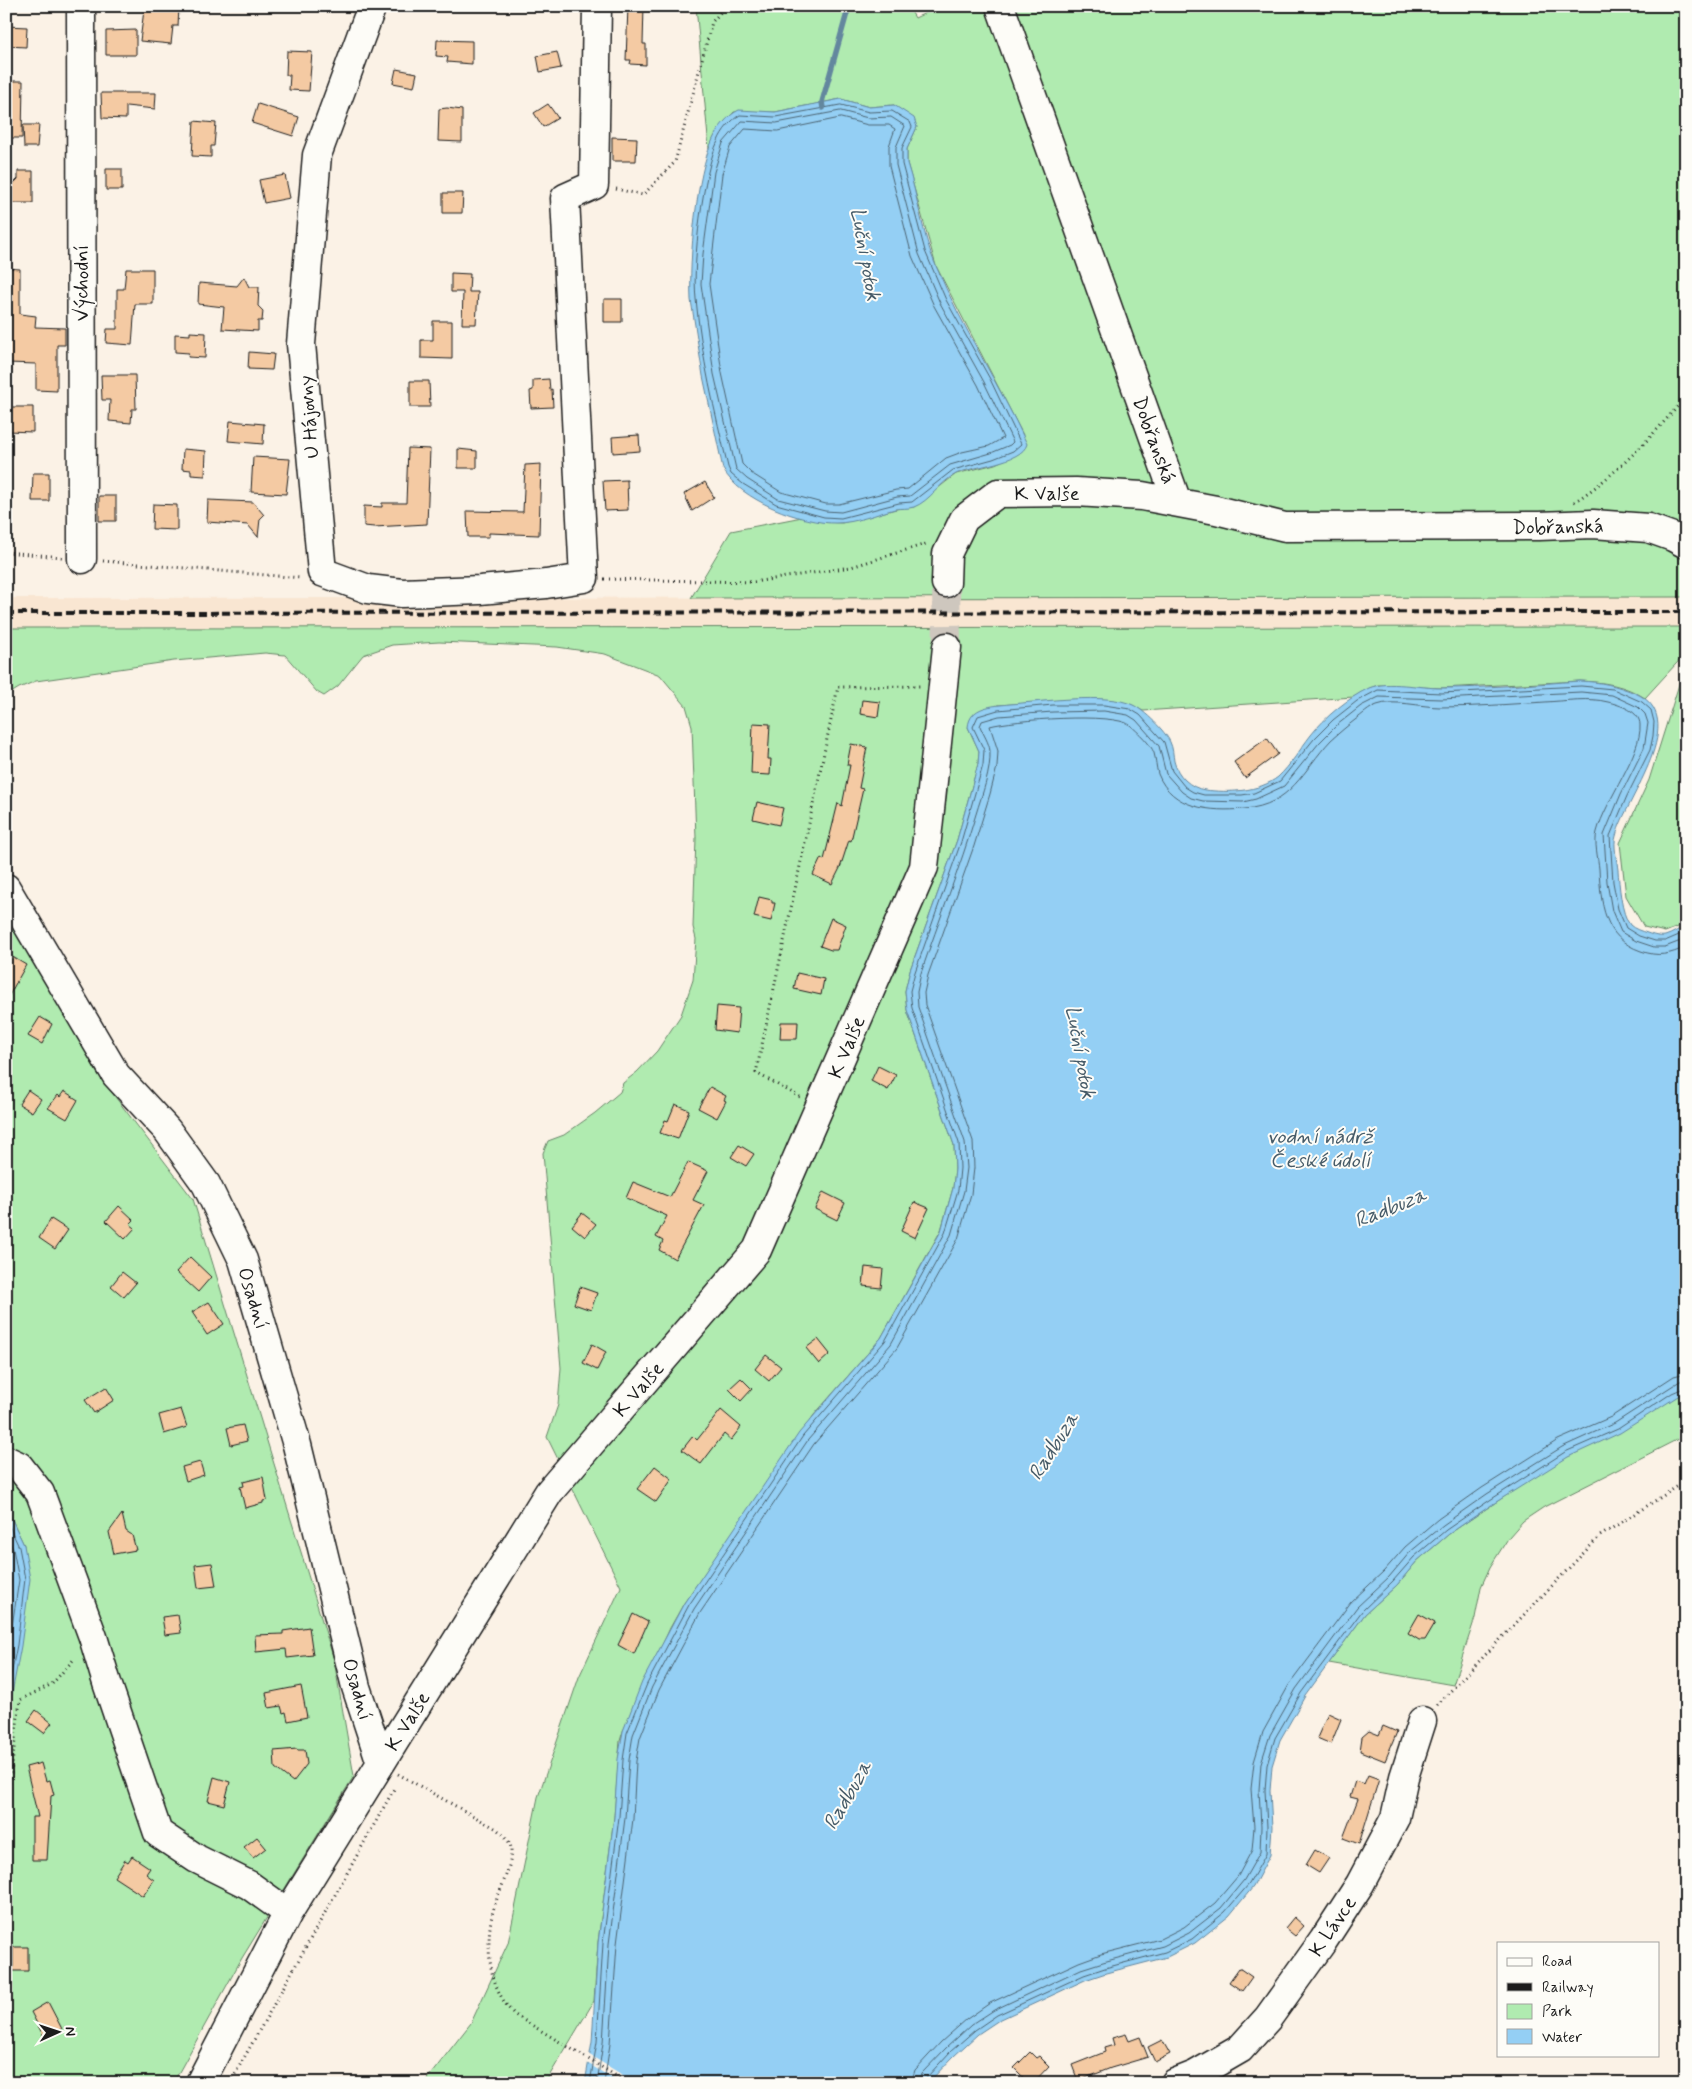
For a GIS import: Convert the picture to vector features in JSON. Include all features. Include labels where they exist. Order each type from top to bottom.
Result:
[{"type":"street","name":"Východní","points":[[81,6],[82,559]]},
{"type":"street","name":"U Hájovny","points":[[322,572],[301,344],[317,155],[372,6]]},
{"type":"street","points":[[322,572],[368,589],[402,593],[489,589],[546,584],[584,578],[565,198],[594,185],[597,6]]},
{"type":"street","name":"Dobřanská","points":[[1000,6],[1177,502],[1285,527],[1593,524],[1648,528],[1686,544]]},
{"type":"street","name":"K Valše","points":[[946,583],[947,554],[964,519],[998,493],[1076,492],[1142,496],[1177,502]]},
{"type":"street","name":"K Valše","points":[[200,2083],[288,1913],[391,1769],[549,1492],[757,1250],[924,867],[946,647]]},
{"type":"street","name":"Osadní","points":[[8,898],[116,1075],[167,1130],[206,1184],[243,1260],[297,1445],[356,1686],[391,1769]]},
{"type":"street","points":[[6,1460],[19,1466],[40,1493],[94,1638],[106,1683],[158,1833],[197,1859],[250,1886],[288,1913]]},
{"type":"street","name":"K Lávce","points":[[1175,2083],[1195,2075],[1240,2049],[1268,2018],[1323,1941],[1360,1884],[1395,1818],[1404,1777],[1422,1721]]},
{"type":"path","points":[[594,185],[643,195],[675,162],[712,22],[726,6]]},
{"type":"path","points":[[1570,504],[1594,489],[1630,458],[1686,397]]},
{"type":"path","points":[[584,578],[754,582],[851,567],[956,536]]},
{"type":"path","points":[[6,552],[309,579],[322,572]]},
{"type":"path","points":[[819,1108],[756,1073],[838,687],[943,686]]},
{"type":"path","points":[[1422,1721],[1600,1536],[1686,1480]]},
{"type":"path","points":[[6,1813],[20,1700],[52,1684],[94,1638]]},
{"type":"path","points":[[230,2083],[391,1769],[495,1828],[508,1840],[512,1852],[494,1910],[489,1940],[492,1971],[498,1990],[510,2010],[628,2083]]},
{"type":"shaded area","points":[[1686,597],[1686,627],[6,628],[6,598]]},
{"type":"green space","points":[[696,6],[908,6],[915,18],[940,6],[1686,6],[1686,597],[691,598],[731,531],[802,517],[823,522],[842,523],[900,508],[914,507],[956,474],[995,464],[1015,455],[1023,435],[936,266],[907,163],[907,149],[917,127],[894,105],[869,107],[841,99],[775,112],[734,112],[717,132],[709,149]]},
{"type":"green space","points":[[1686,627],[1686,653],[1645,698],[1630,690],[1614,685],[1580,681],[1441,688],[1378,685],[1354,697],[1143,711],[1132,705],[1080,700],[997,705],[968,727],[979,751],[978,764],[957,840],[910,970],[905,991],[907,1010],[954,1145],[955,1169],[953,1188],[941,1230],[881,1338],[814,1415],[684,1603],[670,1628],[620,1741],[614,1817],[598,1942],[594,2001],[545,2083],[424,2083],[471,2023],[508,1943],[538,1797],[579,1677],[621,1587],[547,1437],[558,1405],[561,1368],[543,1153],[548,1141],[564,1135],[620,1092],[623,1083],[637,1072],[657,1051],[681,1015],[693,980],[696,939],[693,927],[696,838],[692,726],[686,706],[660,675],[605,654],[557,647],[439,642],[392,645],[363,655],[338,686],[324,696],[317,692],[285,655],[265,653],[174,661],[36,681],[6,696],[6,628]]},
{"type":"green space","points":[[1686,662],[1686,924],[1665,932],[1644,927],[1626,896],[1620,843],[1649,780]]},
{"type":"green space","points":[[6,902],[97,1073],[193,1199],[334,1660],[354,1776],[242,1958],[173,2083],[6,2083],[6,1725],[24,1545],[6,1507]]},
{"type":"green space","points":[[1686,1391],[1686,1435],[1544,1507],[1523,1521],[1509,1537],[1490,1567],[1481,1587],[1475,1618],[1453,1685],[1329,1663],[1365,1614],[1397,1585],[1417,1561],[1449,1534],[1542,1471]]},
{"type":"water","points":[[841,99],[869,107],[894,105],[914,118],[917,127],[907,149],[907,163],[931,254],[957,311],[1027,444],[1016,456],[1007,460],[963,471],[950,477],[925,500],[914,507],[895,509],[858,520],[836,523],[790,515],[773,508],[743,491],[723,469],[703,376],[691,300],[691,263],[702,173],[713,139],[724,122],[739,110],[775,112]]},
{"type":"water","name":"vodní nádrž České údolí","points":[[1580,681],[1608,684],[1635,693],[1651,704],[1657,720],[1657,739],[1651,759],[1622,820],[1615,840],[1615,848],[1624,914],[1630,925],[1640,931],[1660,936],[1668,935],[1686,926],[1686,1391],[1620,1433],[1568,1457],[1449,1534],[1417,1561],[1397,1585],[1365,1614],[1305,1696],[1280,1740],[1272,1766],[1270,1855],[1253,1887],[1229,1916],[1195,1943],[1167,1957],[1085,1980],[999,2020],[978,2034],[928,2083],[585,2083],[592,2042],[598,1943],[614,1817],[618,1759],[623,1731],[642,1682],[684,1603],[799,1433],[881,1338],[941,1231],[953,1188],[955,1169],[954,1145],[907,1010],[905,991],[910,970],[957,840],[978,764],[979,751],[968,727],[973,715],[983,708],[996,705],[1091,698],[1121,701],[1143,711],[1164,733],[1171,744],[1178,771],[1189,784],[1205,790],[1233,791],[1262,786],[1278,777],[1323,721],[1337,708],[1369,688],[1395,684],[1441,688]]},
{"type":"water","points":[[6,1507],[24,1545],[30,1579],[21,1646],[6,1725]]},
{"type":"pier","points":[[588,2054],[636,2083],[620,2083],[587,2063]]},
{"type":"building","points":[[158,6],[179,7],[178,26],[173,26],[171,44],[140,41],[144,10],[158,10]]},
{"type":"building","points":[[628,6],[644,6],[643,44],[646,44],[646,65],[630,64],[631,60],[626,60]]},
{"type":"building","points":[[6,26],[27,27],[26,47],[6,46]]},
{"type":"building","points":[[136,30],[136,55],[106,55],[106,31]]},
{"type":"building","points":[[437,40],[472,41],[472,64],[447,62],[448,57],[436,56]]},
{"type":"building","points":[[287,51],[312,52],[309,91],[289,90],[290,75],[286,75]]},
{"type":"building","points":[[557,52],[561,68],[540,72],[537,56]]},
{"type":"building","points":[[396,69],[417,73],[414,87],[393,83]]},
{"type":"building","points":[[8,81],[23,81],[22,138],[7,138]]},
{"type":"building","points":[[101,93],[156,93],[155,109],[126,106],[126,119],[102,118]]},
{"type":"building","points":[[258,104],[299,117],[293,136],[252,123]]},
{"type":"building","points":[[548,104],[558,118],[543,127],[534,113]]},
{"type":"building","points":[[439,109],[462,110],[462,142],[438,141]]},
{"type":"building","points":[[194,121],[216,123],[214,146],[211,146],[211,157],[192,156]]},
{"type":"building","points":[[23,125],[39,125],[37,147],[24,147]]},
{"type":"building","points":[[612,137],[637,138],[636,161],[612,161]]},
{"type":"building","points":[[106,169],[122,169],[122,190],[106,190]]},
{"type":"building","points":[[18,171],[33,171],[33,203],[6,203],[6,191],[18,179]]},
{"type":"building","points":[[285,175],[290,198],[264,203],[259,180]]},
{"type":"building","points":[[443,193],[463,193],[462,213],[443,213]]},
{"type":"building","points":[[6,268],[20,269],[20,314],[36,316],[35,327],[65,328],[65,345],[57,345],[57,391],[36,390],[36,364],[8,363]]},
{"type":"building","points":[[126,269],[153,269],[153,304],[135,304],[132,345],[106,343],[107,329],[117,329],[117,289],[124,289]]},
{"type":"building","points":[[451,273],[470,274],[469,292],[478,292],[476,324],[462,324],[463,292],[451,292]]},
{"type":"building","points":[[244,277],[249,287],[259,287],[258,306],[263,311],[262,321],[258,321],[258,331],[222,329],[224,307],[198,304],[199,283],[237,286]]},
{"type":"building","points":[[604,299],[622,299],[622,322],[604,322]]},
{"type":"building","points":[[433,321],[452,321],[452,359],[421,358],[421,340],[433,340]]},
{"type":"building","points":[[190,332],[206,333],[205,358],[188,357],[189,353],[175,352],[175,334],[190,335]]},
{"type":"building","points":[[249,352],[274,354],[272,370],[248,369]]},
{"type":"building","points":[[101,375],[135,375],[136,409],[132,409],[131,423],[109,421],[110,400],[102,400]]},
{"type":"building","points":[[549,379],[550,390],[552,389],[553,407],[531,408],[530,391],[533,390],[533,380]]},
{"type":"building","points":[[410,381],[429,381],[430,407],[410,407]]},
{"type":"building","points":[[8,407],[33,407],[33,432],[8,431]]},
{"type":"building","points":[[230,421],[264,424],[263,444],[228,441]]},
{"type":"building","points":[[639,435],[640,451],[613,453],[612,437]]},
{"type":"building","points":[[408,448],[430,449],[427,524],[364,526],[364,506],[382,507],[382,503],[406,503]]},
{"type":"building","points":[[183,449],[206,451],[205,476],[191,475],[191,470],[182,469]]},
{"type":"building","points":[[458,449],[477,451],[477,468],[458,468]]},
{"type":"building","points":[[253,457],[290,459],[286,494],[251,492]]},
{"type":"building","points":[[541,464],[539,535],[489,533],[489,537],[468,537],[467,511],[523,512],[525,465]]},
{"type":"building","points":[[33,473],[49,473],[49,501],[32,501]]},
{"type":"building","points":[[627,480],[628,510],[605,511],[603,481]]},
{"type":"building","points":[[705,482],[714,497],[692,511],[684,494]]},
{"type":"building","points":[[99,496],[116,496],[116,521],[99,521]]},
{"type":"building","points":[[208,500],[253,502],[264,515],[260,519],[258,537],[248,525],[207,522]]},
{"type":"building","points":[[153,504],[177,505],[177,530],[152,529]]},
{"type":"building","points":[[862,700],[880,702],[878,717],[860,714]]},
{"type":"building","points":[[753,723],[770,724],[768,759],[771,759],[770,775],[751,774]]},
{"type":"building","points":[[1267,738],[1278,754],[1245,778],[1234,762]]},
{"type":"building","points":[[851,744],[867,747],[859,788],[863,789],[851,841],[849,840],[840,868],[832,884],[813,875],[821,858],[824,860],[838,803],[842,806],[850,765],[847,765]]},
{"type":"building","points":[[757,802],[783,808],[779,825],[753,819]]},
{"type":"building","points":[[759,897],[772,900],[772,903],[775,903],[771,921],[754,917]]},
{"type":"building","points":[[831,918],[846,925],[837,950],[820,946]]},
{"type":"building","points":[[6,953],[26,965],[6,1001]]},
{"type":"building","points":[[797,973],[824,979],[821,995],[794,989]]},
{"type":"building","points":[[717,1006],[739,1008],[737,1033],[715,1030]]},
{"type":"building","points":[[40,1017],[52,1024],[42,1044],[28,1036]]},
{"type":"building","points":[[781,1022],[798,1022],[797,1039],[780,1039]]},
{"type":"building","points":[[878,1066],[896,1075],[888,1090],[871,1081]]},
{"type":"building","points":[[710,1087],[726,1096],[724,1100],[726,1101],[717,1118],[698,1108]]},
{"type":"building","points":[[28,1090],[41,1099],[32,1112],[19,1104]]},
{"type":"building","points":[[64,1091],[78,1100],[67,1119],[48,1108],[58,1095],[60,1097]]},
{"type":"building","points":[[675,1104],[689,1110],[678,1139],[660,1133],[665,1120],[668,1121]]},
{"type":"building","points":[[739,1145],[754,1154],[746,1166],[731,1157]]},
{"type":"building","points":[[688,1162],[708,1171],[693,1200],[704,1205],[675,1259],[659,1250],[663,1241],[656,1237],[667,1216],[626,1198],[633,1182],[670,1197]]},
{"type":"building","points":[[823,1192],[845,1203],[837,1220],[815,1209]]},
{"type":"building","points":[[914,1202],[929,1208],[915,1238],[901,1231]]},
{"type":"building","points":[[119,1206],[134,1220],[130,1224],[135,1228],[125,1239],[106,1221]]},
{"type":"building","points":[[582,1213],[596,1224],[585,1237],[572,1226]]},
{"type":"building","points":[[51,1219],[68,1230],[55,1249],[39,1238]]},
{"type":"building","points":[[190,1257],[211,1277],[198,1292],[176,1272]]},
{"type":"building","points":[[865,1267],[883,1269],[881,1288],[863,1286]]},
{"type":"building","points":[[122,1272],[136,1283],[124,1297],[111,1286]]},
{"type":"building","points":[[580,1287],[597,1293],[591,1310],[574,1304]]},
{"type":"building","points":[[209,1302],[224,1324],[207,1335],[192,1312]]},
{"type":"building","points":[[818,1339],[830,1354],[819,1364],[806,1348]]},
{"type":"building","points":[[592,1344],[606,1352],[597,1370],[583,1363]]},
{"type":"building","points":[[766,1355],[781,1367],[769,1381],[755,1369]]},
{"type":"building","points":[[741,1378],[752,1389],[741,1401],[729,1389]]},
{"type":"building","points":[[106,1387],[114,1400],[94,1413],[85,1400]]},
{"type":"building","points":[[181,1409],[187,1427],[164,1434],[159,1415]]},
{"type":"building","points":[[721,1410],[741,1427],[731,1440],[724,1434],[701,1464],[682,1450],[693,1436],[697,1440]]},
{"type":"building","points":[[243,1425],[247,1441],[231,1445],[227,1428]]},
{"type":"building","points":[[200,1462],[204,1475],[186,1481],[182,1467]]},
{"type":"building","points":[[655,1466],[672,1479],[656,1502],[637,1489]]},
{"type":"building","points":[[263,1477],[267,1500],[245,1508],[240,1487],[244,1486],[243,1482]]},
{"type":"building","points":[[122,1514],[126,1531],[132,1535],[136,1550],[114,1554],[109,1532]]},
{"type":"building","points":[[212,1563],[216,1586],[198,1588],[195,1565]]},
{"type":"building","points":[[633,1614],[648,1622],[634,1654],[618,1645]]},
{"type":"building","points":[[1419,1614],[1435,1623],[1425,1640],[1419,1640],[1408,1633]]},
{"type":"building","points":[[178,1615],[181,1633],[165,1635],[162,1617]]},
{"type":"building","points":[[309,1627],[313,1655],[287,1658],[286,1649],[256,1652],[255,1635],[283,1634],[283,1631]]},
{"type":"building","points":[[301,1686],[307,1717],[288,1721],[286,1712],[283,1713],[281,1706],[269,1708],[266,1693]]},
{"type":"building","points":[[36,1710],[52,1723],[44,1733],[28,1721]]},
{"type":"building","points":[[1328,1713],[1341,1719],[1331,1744],[1317,1738]]},
{"type":"building","points":[[1383,1726],[1397,1732],[1385,1761],[1360,1751],[1362,1737],[1369,1731],[1379,1735]]},
{"type":"building","points":[[305,1750],[307,1764],[293,1782],[275,1768],[274,1751]]},
{"type":"building","points":[[41,1763],[46,1781],[50,1780],[54,1795],[51,1796],[47,1860],[32,1860],[32,1817],[38,1817],[26,1767]]},
{"type":"building","points":[[1368,1775],[1379,1779],[1359,1844],[1343,1838],[1358,1799],[1350,1797],[1355,1781],[1364,1784]]},
{"type":"building","points":[[214,1777],[230,1782],[224,1805],[208,1801]]},
{"type":"building","points":[[257,1837],[266,1848],[253,1858],[244,1847]]},
{"type":"building","points":[[1315,1850],[1329,1858],[1319,1873],[1306,1865]]},
{"type":"building","points":[[132,1856],[150,1868],[146,1874],[154,1880],[143,1896],[114,1877],[125,1860],[128,1862]]},
{"type":"building","points":[[1294,1917],[1304,1926],[1295,1936],[1285,1928]]},
{"type":"building","points":[[13,1947],[28,1947],[28,1971],[13,1971]]},
{"type":"building","points":[[1239,1968],[1252,1977],[1242,1991],[1229,1982]]},
{"type":"building","points":[[48,2002],[62,2029],[45,2039],[31,2012]]},
{"type":"building","points":[[1126,2034],[1129,2041],[1140,2037],[1148,2057],[1111,2068],[1078,2081],[1072,2065],[1105,2052],[1104,2048],[1114,2045],[1112,2038]]},
{"type":"building","points":[[1162,2040],[1170,2054],[1155,2062],[1148,2047]]},
{"type":"building","points":[[1030,2052],[1036,2058],[1039,2056],[1049,2066],[1033,2083],[1029,2083],[1014,2068]]},
{"type":"waterway","name":"Luční potok","points":[[823,108],[822,102],[849,6]]},
{"type":"tunnel","points":[[946,583],[947,647]]},
{"type":"railway","points":[[6,613],[1686,612]]},
{"type":"water label","name":"Radbuza","points":[[1390,1207]]},
{"type":"water label","name":"Radbuza","points":[[1053,1446]]},
{"type":"water label","name":"Radbuza","points":[[847,1795]]}]
